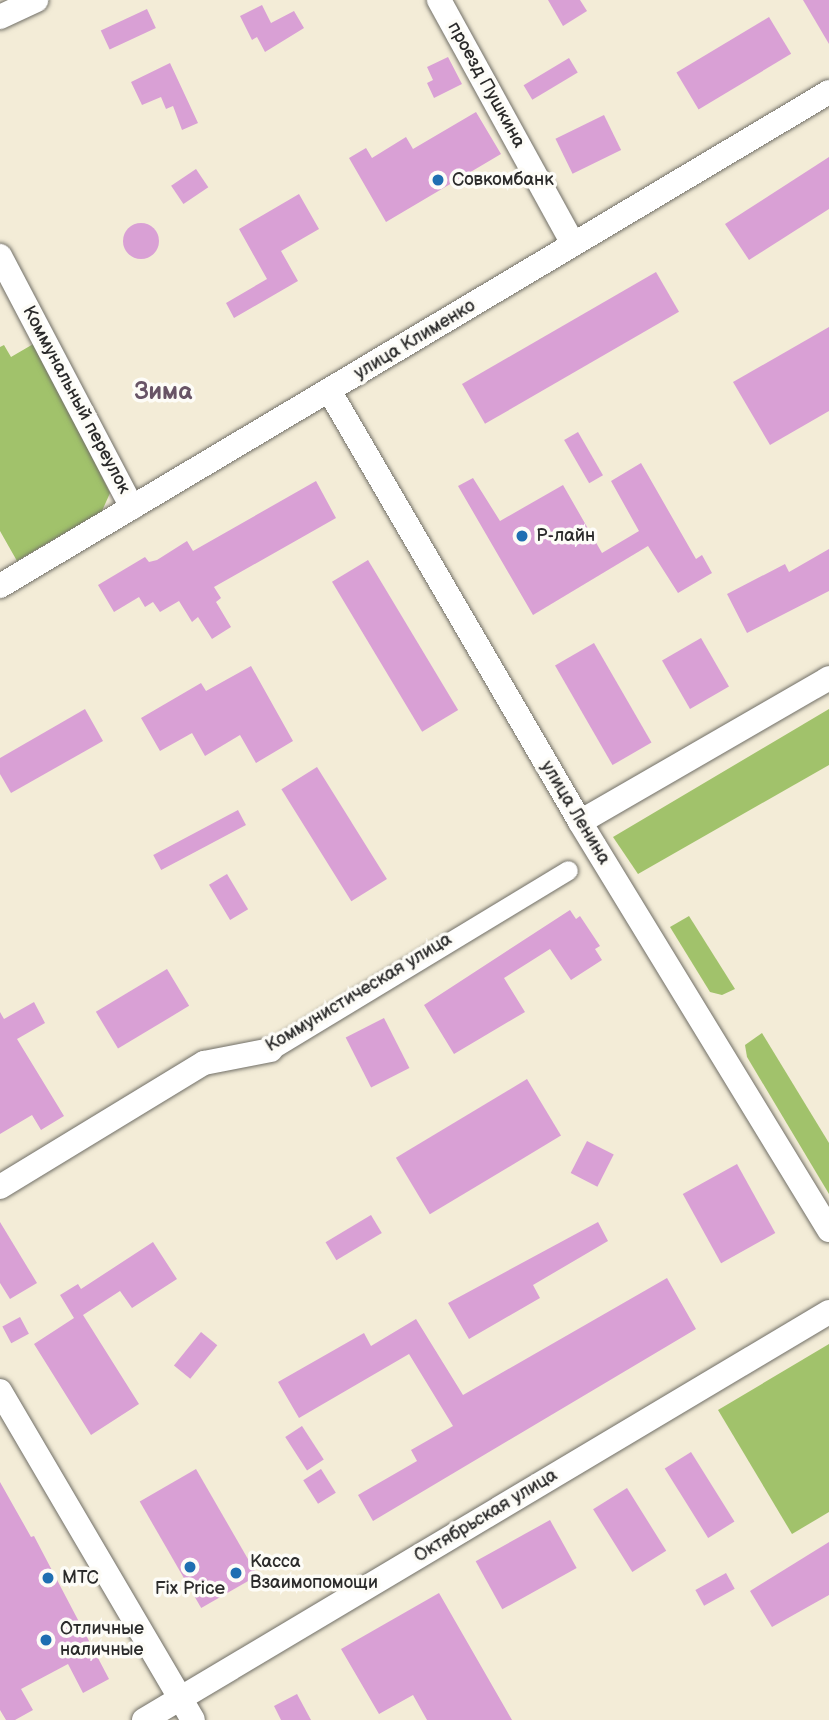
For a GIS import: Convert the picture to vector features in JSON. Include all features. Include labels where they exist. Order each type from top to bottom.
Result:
[{"type":"street","points":[[0,17],[36,0]]},
{"type":"street","name":"проезд Пушкина","points":[[439,0],[573,244]]},
{"type":"street","name":"улица Клименко","points":[[0,586],[330,392],[829,92]]},
{"type":"street","name":"Коммунальный переулок","points":[[0,256],[132,507]]},
{"type":"street","name":"улица Ленина","points":[[330,392],[580,822],[829,1230]]},
{"type":"street","points":[[580,822],[829,678]]},
{"type":"street","name":"Коммунистическая улица","points":[[0,1187],[204,1063],[271,1050],[568,870]]},
{"type":"street","name":"Октябрьская улица","points":[[144,1720],[829,1312]]},
{"type":"street","points":[[0,1391],[192,1720]]},
{"type":"green space","points":[[35,343],[110,493],[102,511],[17,561],[0,531],[0,347],[4,345],[11,357]]},
{"type":"green space","points":[[829,709],[829,765],[638,874],[613,837]]},
{"type":"green space","points":[[689,916],[735,989],[722,995],[710,992],[670,927]]},
{"type":"green space","points":[[762,1033],[829,1143],[829,1194],[747,1057],[745,1045]]},
{"type":"green space","points":[[829,1344],[829,1512],[792,1534],[718,1410]]},
{"type":"building","points":[[548,0],[580,0],[587,11],[563,26]]},
{"type":"building","points":[[803,0],[829,0],[829,44]]},
{"type":"building","points":[[262,5],[271,23],[294,11],[304,28],[265,52],[257,37],[252,40],[240,16]]},
{"type":"building","points":[[147,9],[156,28],[110,50],[101,31]]},
{"type":"building","points":[[769,17],[791,54],[699,109],[676,73]]},
{"type":"building","points":[[448,57],[462,84],[434,98],[427,83],[433,80],[427,67]]},
{"type":"building","points":[[569,58],[578,73],[532,100],[524,85]]},
{"type":"building","points":[[170,63],[198,123],[182,130],[173,106],[166,109],[161,97],[142,105],[131,82]]},
{"type":"building","points":[[476,112],[501,154],[386,222],[349,158],[366,148],[372,158],[406,137],[413,149]]},
{"type":"building","points":[[604,115],[621,150],[573,174],[555,139]]},
{"type":"building","points":[[829,157],[829,209],[749,260],[725,224]]},
{"type":"building","points":[[196,169],[208,187],[183,204],[171,186]]},
{"type":"building","points":[[299,194],[319,229],[281,251],[298,281],[234,318],[226,303],[267,279],[239,229]]},
{"type":"building","points":[[141,223],[154,228],[159,241],[154,254],[141,259],[128,254],[123,241],[128,228]]},
{"type":"building","points":[[656,272],[679,312],[485,424],[462,384]]},
{"type":"building","points":[[829,327],[829,411],[770,445],[733,382]]},
{"type":"building","points":[[578,432],[603,475],[589,483],[564,440]]},
{"type":"building","points":[[641,463],[696,559],[702,555],[712,573],[678,593],[648,546],[533,615],[458,486],[473,478],[500,521],[563,485],[602,553],[639,531],[611,481]]},
{"type":"building","points":[[316,481],[336,518],[214,587],[221,598],[216,602],[231,627],[212,639],[198,617],[192,622],[179,601],[160,612],[153,602],[145,607],[139,597],[114,612],[98,585],[145,557],[149,562],[157,560],[187,541],[193,551]]},
{"type":"building","points":[[829,549],[829,591],[747,633],[727,594],[785,564],[789,572]]},
{"type":"building","points":[[368,560],[458,710],[422,732],[332,582]]},
{"type":"building","points":[[701,638],[729,686],[690,709],[662,660]]},
{"type":"building","points":[[594,643],[652,743],[613,765],[555,666]]},
{"type":"building","points":[[251,666],[293,741],[256,763],[240,735],[205,756],[192,733],[160,751],[141,718],[201,683],[206,691]]},
{"type":"building","points":[[85,709],[103,741],[11,793],[0,774],[0,758]]},
{"type":"building","points":[[317,767],[387,879],[351,901],[281,789]]},
{"type":"building","points":[[238,810],[246,825],[161,870],[153,855]]},
{"type":"building","points":[[227,874],[248,909],[230,920],[209,885]]},
{"type":"building","points":[[570,910],[576,919],[580,916],[600,946],[595,949],[602,960],[571,980],[550,949],[504,978],[525,1012],[454,1054],[424,1005]]},
{"type":"building","points":[[167,969],[189,1006],[118,1049],[96,1012]]},
{"type":"building","points":[[34,1002],[45,1023],[17,1039],[64,1116],[41,1130],[32,1115],[0,1134],[0,1012],[4,1019]]},
{"type":"building","points":[[384,1018],[409,1068],[371,1087],[346,1038]]},
{"type":"building","points":[[527,1079],[561,1136],[430,1214],[396,1158]]},
{"type":"building","points":[[587,1141],[614,1155],[597,1187],[571,1173]]},
{"type":"building","points":[[737,1164],[775,1233],[721,1263],[683,1194]]},
{"type":"building","points":[[371,1215],[382,1233],[336,1260],[326,1242]]},
{"type":"building","points":[[0,1222],[37,1283],[10,1299],[0,1283]]},
{"type":"building","points":[[598,1222],[608,1241],[533,1285],[540,1298],[469,1339],[448,1303]]},
{"type":"building","points":[[153,1242],[177,1279],[132,1308],[120,1291],[83,1315],[139,1404],[91,1435],[34,1344],[74,1318],[60,1295],[78,1284],[81,1289]]},
{"type":"building","points":[[667,1278],[696,1329],[373,1521],[358,1495],[417,1461],[411,1450],[453,1426],[409,1354],[299,1418],[278,1382],[364,1333],[371,1346],[416,1319],[463,1395]]},
{"type":"building","points":[[20,1317],[29,1334],[11,1343],[2,1326]]},
{"type":"building","points":[[201,1332],[217,1345],[190,1379],[174,1365]]},
{"type":"building","points":[[302,1426],[324,1460],[307,1470],[285,1437]]},
{"type":"building","points":[[691,1452],[734,1522],[708,1538],[665,1468]]},
{"type":"building","points":[[196,1469],[258,1576],[201,1608],[140,1502]]},
{"type":"building","points":[[321,1469],[336,1493],[318,1504],[303,1480]]},
{"type":"building","points":[[0,1482],[31,1537],[34,1536],[109,1679],[83,1693],[68,1664],[21,1689],[33,1710],[15,1720],[6,1720],[0,1710]]},
{"type":"building","points":[[627,1488],[666,1551],[632,1572],[593,1509]]},
{"type":"building","points":[[550,1520],[577,1568],[502,1609],[476,1561]]},
{"type":"building","points":[[829,1542],[829,1595],[772,1627],[750,1591]]},
{"type":"building","points":[[726,1573],[735,1589],[704,1606],[695,1590]]},
{"type":"building","points":[[439,1593],[512,1720],[427,1720],[413,1695],[379,1714],[341,1649]]},
{"type":"building","points":[[297,1694],[311,1720],[281,1720],[274,1706]]},
{"type":"place","name":"Совкомбанк","points":[[438,180]]},
{"type":"place","name":"Р-лайн","points":[[522,536]]},
{"type":"place","name":"Fix Price","points":[[190,1567]]},
{"type":"place","name":"Касса Взаимопомощи","points":[[236,1573]]},
{"type":"place","name":"МТС","points":[[48,1578]]},
{"type":"place","name":"Отличные наличные","points":[[46,1640]]},
{"type":"district","name":"Зима","points":[[163,392]]}]
